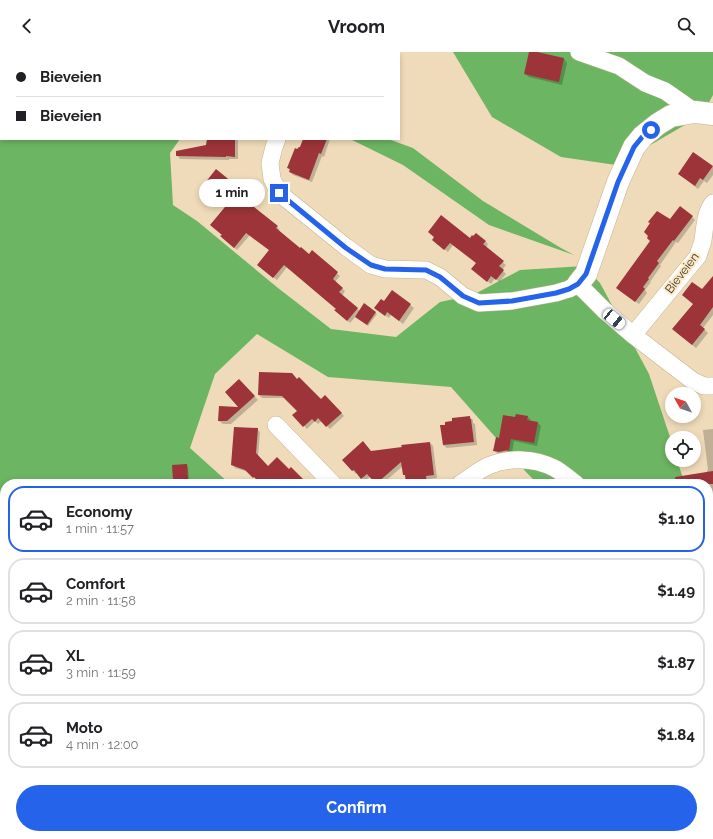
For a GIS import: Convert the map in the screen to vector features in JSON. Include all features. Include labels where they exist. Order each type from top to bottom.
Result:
[{"type":"street","points":[[579,52],[619,66],[645,83],[665,91],[704,113]]},
{"type":"street","points":[[277,140],[270,163],[272,179],[279,193],[346,248],[371,265],[385,269],[426,270],[440,277],[463,296],[479,303],[512,301],[556,293],[569,289],[578,284],[586,274],[618,182],[634,147],[643,136],[671,116],[704,113]]},
{"type":"street","name":"Bieveien","points":[[633,335],[698,256],[707,213],[713,203]]},
{"type":"street","points":[[578,284],[605,311],[633,335],[693,381],[704,386],[713,386]]},
{"type":"street","points":[[276,425],[328,479]]},
{"type":"street","points":[[468,479],[488,466],[507,460],[527,460],[537,461],[555,468],[569,479]]},
{"type":"green space","points":[[453,52],[713,52],[713,95],[702,115],[616,165],[561,157],[492,117]]},
{"type":"green space","points":[[0,140],[179,140],[170,153],[173,205],[197,221],[278,288],[331,329],[396,337],[440,302],[473,295],[520,270],[584,266],[600,283],[649,374],[668,431],[665,431],[665,467],[679,467],[683,479],[533,479],[451,387],[328,377],[257,334],[215,374],[190,448],[224,479],[0,479]]},
{"type":"green space","points":[[352,140],[391,140],[413,148],[483,201],[574,255],[489,225],[403,165]]},
{"type":"building","points":[[529,52],[537,52],[564,58],[559,82],[524,74]]},
{"type":"building","points":[[207,140],[235,140],[235,157],[176,156],[176,151],[206,145]]},
{"type":"building","points":[[303,140],[327,140],[321,154],[319,153],[309,180],[289,172],[290,169],[287,168],[295,148],[297,149],[300,147]]},
{"type":"building","points":[[693,152],[713,166],[703,180],[700,178],[695,186],[678,174]]},
{"type":"building","points":[[216,169],[243,191],[239,195],[278,226],[276,228],[309,254],[312,250],[338,272],[333,279],[343,288],[339,292],[358,308],[347,321],[334,310],[336,309],[284,265],[273,278],[257,265],[269,250],[246,233],[234,248],[210,225],[225,207],[201,188]]},
{"type":"building","points":[[680,206],[693,216],[657,261],[659,263],[643,287],[645,289],[635,302],[616,288],[650,241],[644,232],[650,223],[648,222],[657,211],[670,219]]},
{"type":"building","points":[[441,215],[470,238],[476,233],[486,241],[483,244],[504,261],[499,266],[504,270],[496,280],[491,276],[487,282],[471,269],[476,263],[450,243],[444,250],[432,240],[434,237],[428,232]]},
{"type":"building","points":[[713,276],[713,307],[700,325],[705,329],[692,345],[672,329],[693,304],[682,295],[692,282],[702,289]]},
{"type":"building","points":[[392,290],[411,304],[399,321],[387,312],[385,316],[374,308],[381,299],[384,301]]},
{"type":"building","points":[[364,303],[376,312],[367,325],[355,317]]},
{"type":"building","points":[[259,372],[292,373],[297,379],[299,377],[321,399],[325,395],[342,413],[326,427],[318,418],[315,422],[312,419],[303,427],[292,415],[297,411],[282,396],[258,395]]},
{"type":"building","points":[[239,379],[255,396],[227,421],[218,421],[219,406],[238,407],[225,392]]},
{"type":"building","points":[[516,414],[528,416],[527,420],[538,422],[534,443],[511,439],[509,450],[499,452],[493,451],[496,437],[499,438],[503,415],[515,417]]},
{"type":"building","points":[[470,416],[474,442],[443,445],[440,425],[445,425],[445,422],[452,421],[452,418]]},
{"type":"building","points":[[234,427],[258,428],[256,453],[268,466],[277,457],[289,469],[291,467],[303,479],[256,479],[245,470],[231,465]]},
{"type":"building","points":[[363,441],[371,451],[402,447],[401,445],[430,442],[434,475],[426,476],[426,479],[405,479],[405,475],[403,475],[401,462],[382,479],[372,479],[367,474],[361,479],[354,470],[352,471],[342,460]]},
{"type":"building","points":[[187,464],[188,479],[173,479],[172,465]]},
{"type":"building","points":[[713,471],[713,479],[675,479],[675,477]]},
{"type":"route","points":[[279,193],[346,248],[371,265],[385,269],[426,270],[440,277],[463,296],[479,303],[512,301],[556,293],[569,289],[578,284],[586,274],[618,182],[634,147],[643,136],[651,130]]}]
